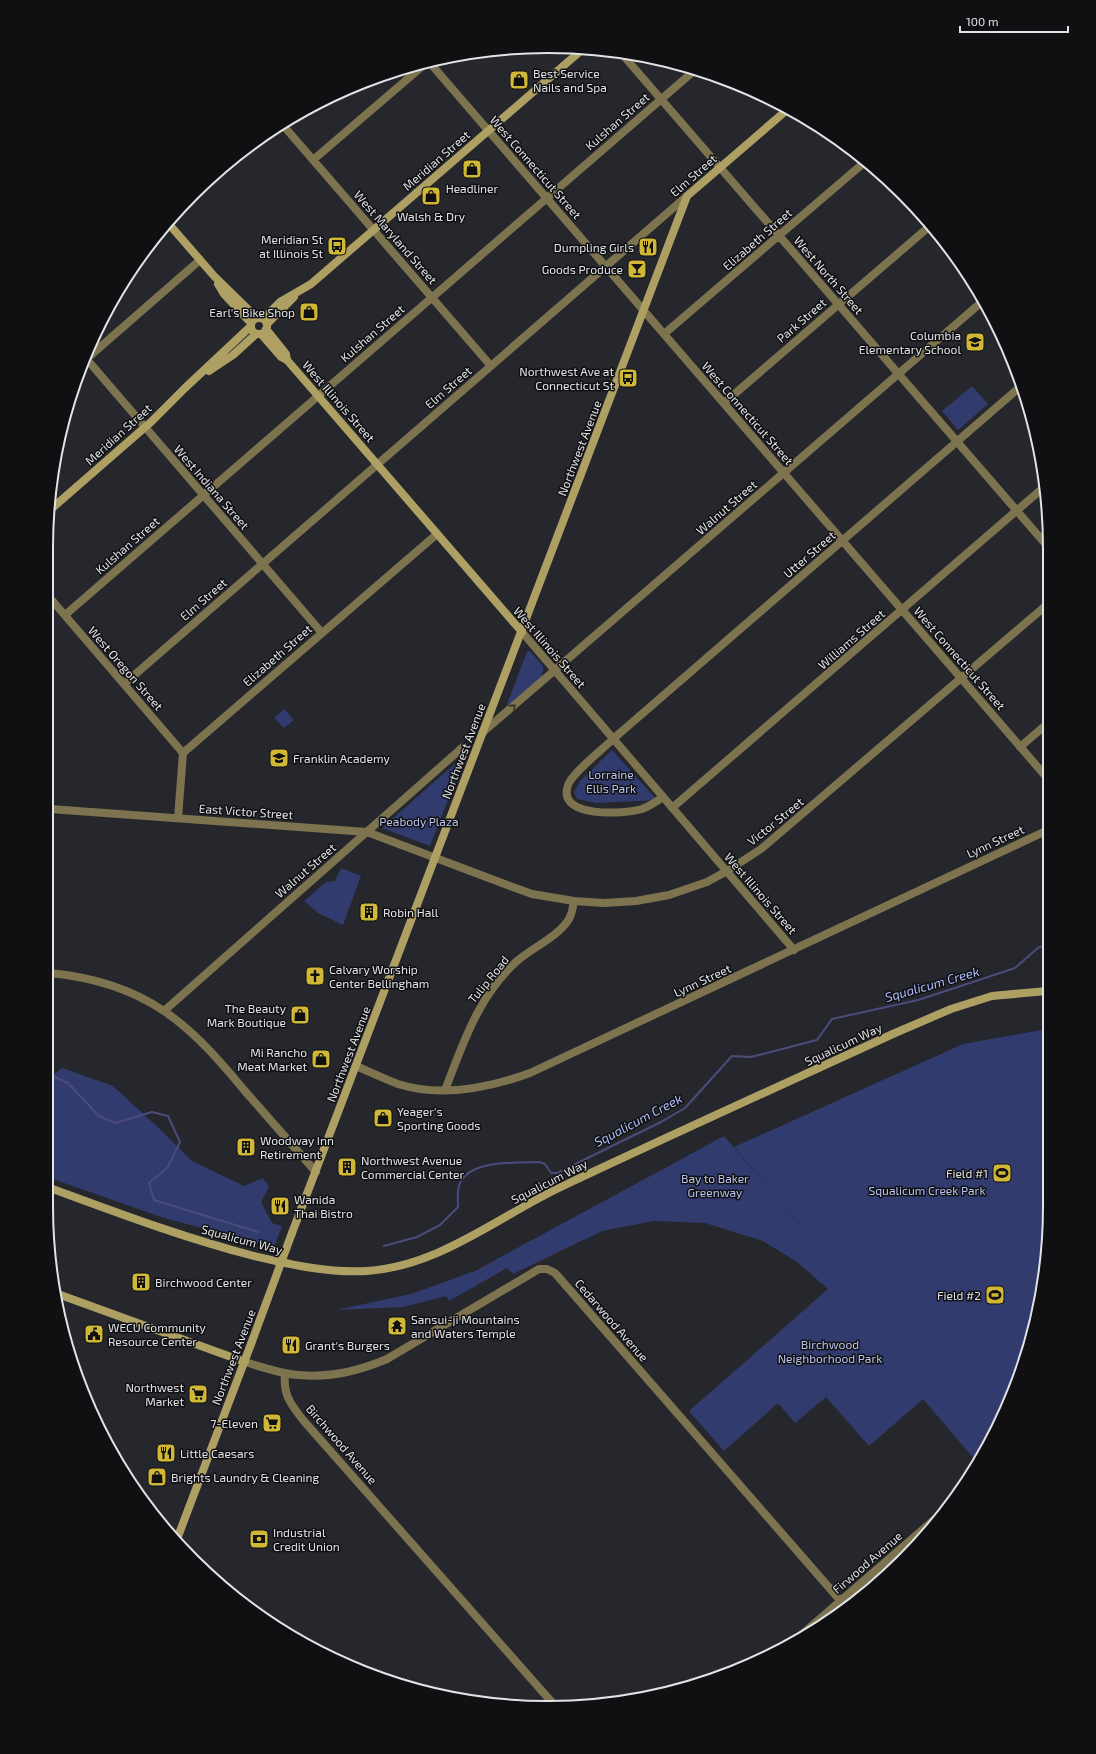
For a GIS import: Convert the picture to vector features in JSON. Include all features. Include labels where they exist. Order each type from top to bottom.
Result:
[{"type":"street","name":"Meridian Street","points":[[55,506],[145,427],[201,375],[302,288],[311,284],[577,54]]},
{"type":"street","name":"West North Street","points":[[627,60],[1043,541]]},
{"type":"street","name":"West Connecticut Street","points":[[433,67],[1043,773]]},
{"type":"street","points":[[314,160],[417,71]]},
{"type":"street","name":"Kulshan Street","points":[[65,615],[690,74]]},
{"type":"street","name":"Elm Street","points":[[124,684],[784,113]]},
{"type":"street","name":"West Maryland Street","points":[[286,128],[491,366]]},
{"type":"street","name":"Elizabeth Street","points":[[664,334],[861,165]]},
{"type":"street","name":"Northwest Avenue","points":[[179,1535],[687,196]]},
{"type":"street","name":"West Illinois Street","points":[[172,227],[214,276],[224,294],[259,326],[286,354],[287,360],[794,950]]},
{"type":"street","name":"Park Street","points":[[724,403],[926,229]]},
{"type":"street","points":[[95,350],[200,260]]},
{"type":"street","name":"Walnut Street","points":[[483,732],[979,304]]},
{"type":"street","name":"West Indiana Street","points":[[89,364],[145,427],[322,633]]},
{"type":"street","name":"Utter Street","points":[[663,796],[651,806],[640,810],[613,813],[586,811],[570,800],[567,790],[570,781],[613,739],[1017,390]]},
{"type":"street","name":"Williams Street","points":[[672,808],[1040,491]]},
{"type":"street","name":"Elizabeth Street","points":[[183,753],[437,534]]},
{"type":"street","name":"West Oregon Street","points":[[53,601],[183,753]]},
{"type":"street","name":"Victor Street","points":[[435,858],[532,894],[574,901],[604,903],[636,901],[662,896],[707,882],[727,872],[771,842],[1043,607]]},
{"type":"street","points":[[1020,747],[1043,727]]},
{"type":"street","name":"Walnut Street","points":[[164,1011],[463,748]]},
{"type":"street","points":[[178,818],[183,753]]},
{"type":"street","name":"East Victor Street","points":[[53,809],[367,832],[435,858]]},
{"type":"street","name":"Lynn Street","points":[[356,1066],[406,1086],[445,1090],[461,1090],[496,1084],[530,1073],[1043,832]]},
{"type":"street","name":"Tulip Road","points":[[445,1090],[472,1021],[484,1000],[516,963],[564,925],[572,913],[574,901]]},
{"type":"street","points":[[53,973],[71,975],[106,983],[134,994],[164,1011],[180,1023],[218,1060],[316,1172]]},
{"type":"street","name":"Squalicum Way","points":[[53,1189],[158,1228],[222,1248],[301,1267],[323,1271],[375,1269],[408,1263],[441,1252],[560,1187],[951,1009],[992,996],[1043,991]]},
{"type":"street","name":"Cedarwood Avenue","points":[[285,1373],[311,1376],[350,1372],[367,1367],[387,1359],[539,1269],[547,1269],[555,1273],[843,1603]]},
{"type":"street","points":[[62,1295],[245,1362],[285,1373]]},
{"type":"street","name":"Birchwood Avenue","points":[[285,1373],[284,1385],[286,1394],[289,1401],[303,1420],[551,1701]]},
{"type":"street","name":"Firwood Avenue","points":[[853,1595],[910,1543]]},
{"type":"green space","points":[[972,386],[988,404],[958,430],[942,411]]},
{"type":"green space","points":[[530,651],[543,666],[541,678],[508,705],[507,704],[527,652]]},
{"type":"green space","points":[[284,709],[294,720],[284,728],[274,718]]},
{"type":"green space","name":"Lorraine Ellis Park","points":[[612,750],[657,800],[595,803],[577,799],[574,792],[580,781]]},
{"type":"green space","name":"Peabody Plaza","points":[[466,754],[430,846],[382,828]]},
{"type":"green space","points":[[341,868],[361,876],[343,925],[318,913],[304,901],[326,882],[335,881]]},
{"type":"green space","name":"Squalicum Creek Park","points":[[1043,1030],[1043,1206],[1039,1271],[1026,1334],[1017,1365],[992,1425],[974,1459],[923,1399],[869,1446],[826,1397],[795,1423],[778,1403],[724,1451],[689,1411],[828,1289],[797,1262],[763,1241],[705,1223],[654,1221],[602,1231],[513,1274],[507,1268],[449,1301],[446,1296],[403,1307],[336,1310],[411,1294],[475,1271],[724,1136],[847,1280],[734,1147],[963,1044]]},
{"type":"green space","points":[[62,1068],[113,1086],[192,1161],[244,1186],[263,1178],[269,1187],[261,1202],[272,1223],[282,1226],[274,1247],[164,1218],[53,1179],[53,1075]]},
{"type":"waterway","name":"Squalicum Creek","points":[[384,1246],[417,1237],[440,1225],[458,1207],[459,1186],[464,1177],[472,1171],[494,1164],[539,1162],[545,1164],[551,1173],[557,1173],[661,1122],[685,1108],[732,1056],[751,1057],[817,1040],[832,1019],[918,1000],[1015,968],[1039,947],[1043,946]]},
{"type":"waterway","name":"Squalicum Creek","points":[[53,1076],[68,1083],[99,1116],[115,1123],[152,1112],[168,1116],[180,1142],[168,1167],[149,1183],[154,1200],[258,1232]]},
{"type":"place","name":"Best Service Nails and Spa","points":[[519,80]]},
{"type":"place","name":"Headliner","points":[[472,169]]},
{"type":"place","name":"Walsh & Dry","points":[[431,196]]},
{"type":"place","name":"Meridian St at Illinois St","points":[[337,246]]},
{"type":"place","name":"Dumpling Girls","points":[[648,247]]},
{"type":"place","name":"Goods Produce","points":[[637,269]]},
{"type":"place","name":"Earl's Bike Shop","points":[[309,312]]},
{"type":"place","name":"Columbia Elementary School","points":[[975,342]]},
{"type":"place","name":"Northwest Ave at Connecticut St","points":[[628,378]]},
{"type":"place","name":"Franklin Academy","points":[[279,758]]},
{"type":"place","name":"Robin Hall","points":[[369,912]]},
{"type":"place","name":"Calvary Worship Center Bellingham","points":[[315,976]]},
{"type":"place","name":"The Beauty Mark Boutique","points":[[300,1015]]},
{"type":"place","name":"Mi Rancho Meat Market","points":[[321,1059]]},
{"type":"place","name":"Yeager's Sporting Goods","points":[[383,1118]]},
{"type":"place","name":"Woodway Inn Retirement","points":[[246,1147]]},
{"type":"place","name":"Northwest Avenue Commercial Center","points":[[347,1167]]},
{"type":"place","name":"Field #1","points":[[1002,1173]]},
{"type":"place","name":"Wanida Thai Bistro","points":[[280,1206]]},
{"type":"place","name":"Birchwood Center","points":[[141,1282]]},
{"type":"place","name":"Field #2","points":[[995,1295]]},
{"type":"place","name":"Sansui-ji Mountains and Waters Temple","points":[[397,1326]]},
{"type":"place","name":"WECU Community Resource Center","points":[[94,1334]]},
{"type":"place","name":"Grant's Burgers","points":[[291,1345]]},
{"type":"place","name":"Northwest Market","points":[[198,1394]]},
{"type":"place","name":"7-Eleven","points":[[272,1423]]},
{"type":"place","name":"Little Caesars","points":[[166,1453]]},
{"type":"place","name":"Brights Laundry & Cleaning","points":[[157,1477]]},
{"type":"place","name":"Industrial Credit Union","points":[[259,1539]]},
{"type":"park label","name":"Bay to Baker Greenway","points":[[715,1185]]},
{"type":"park label","name":"Birchwood Neighborhood Park","points":[[830,1351]]}]
